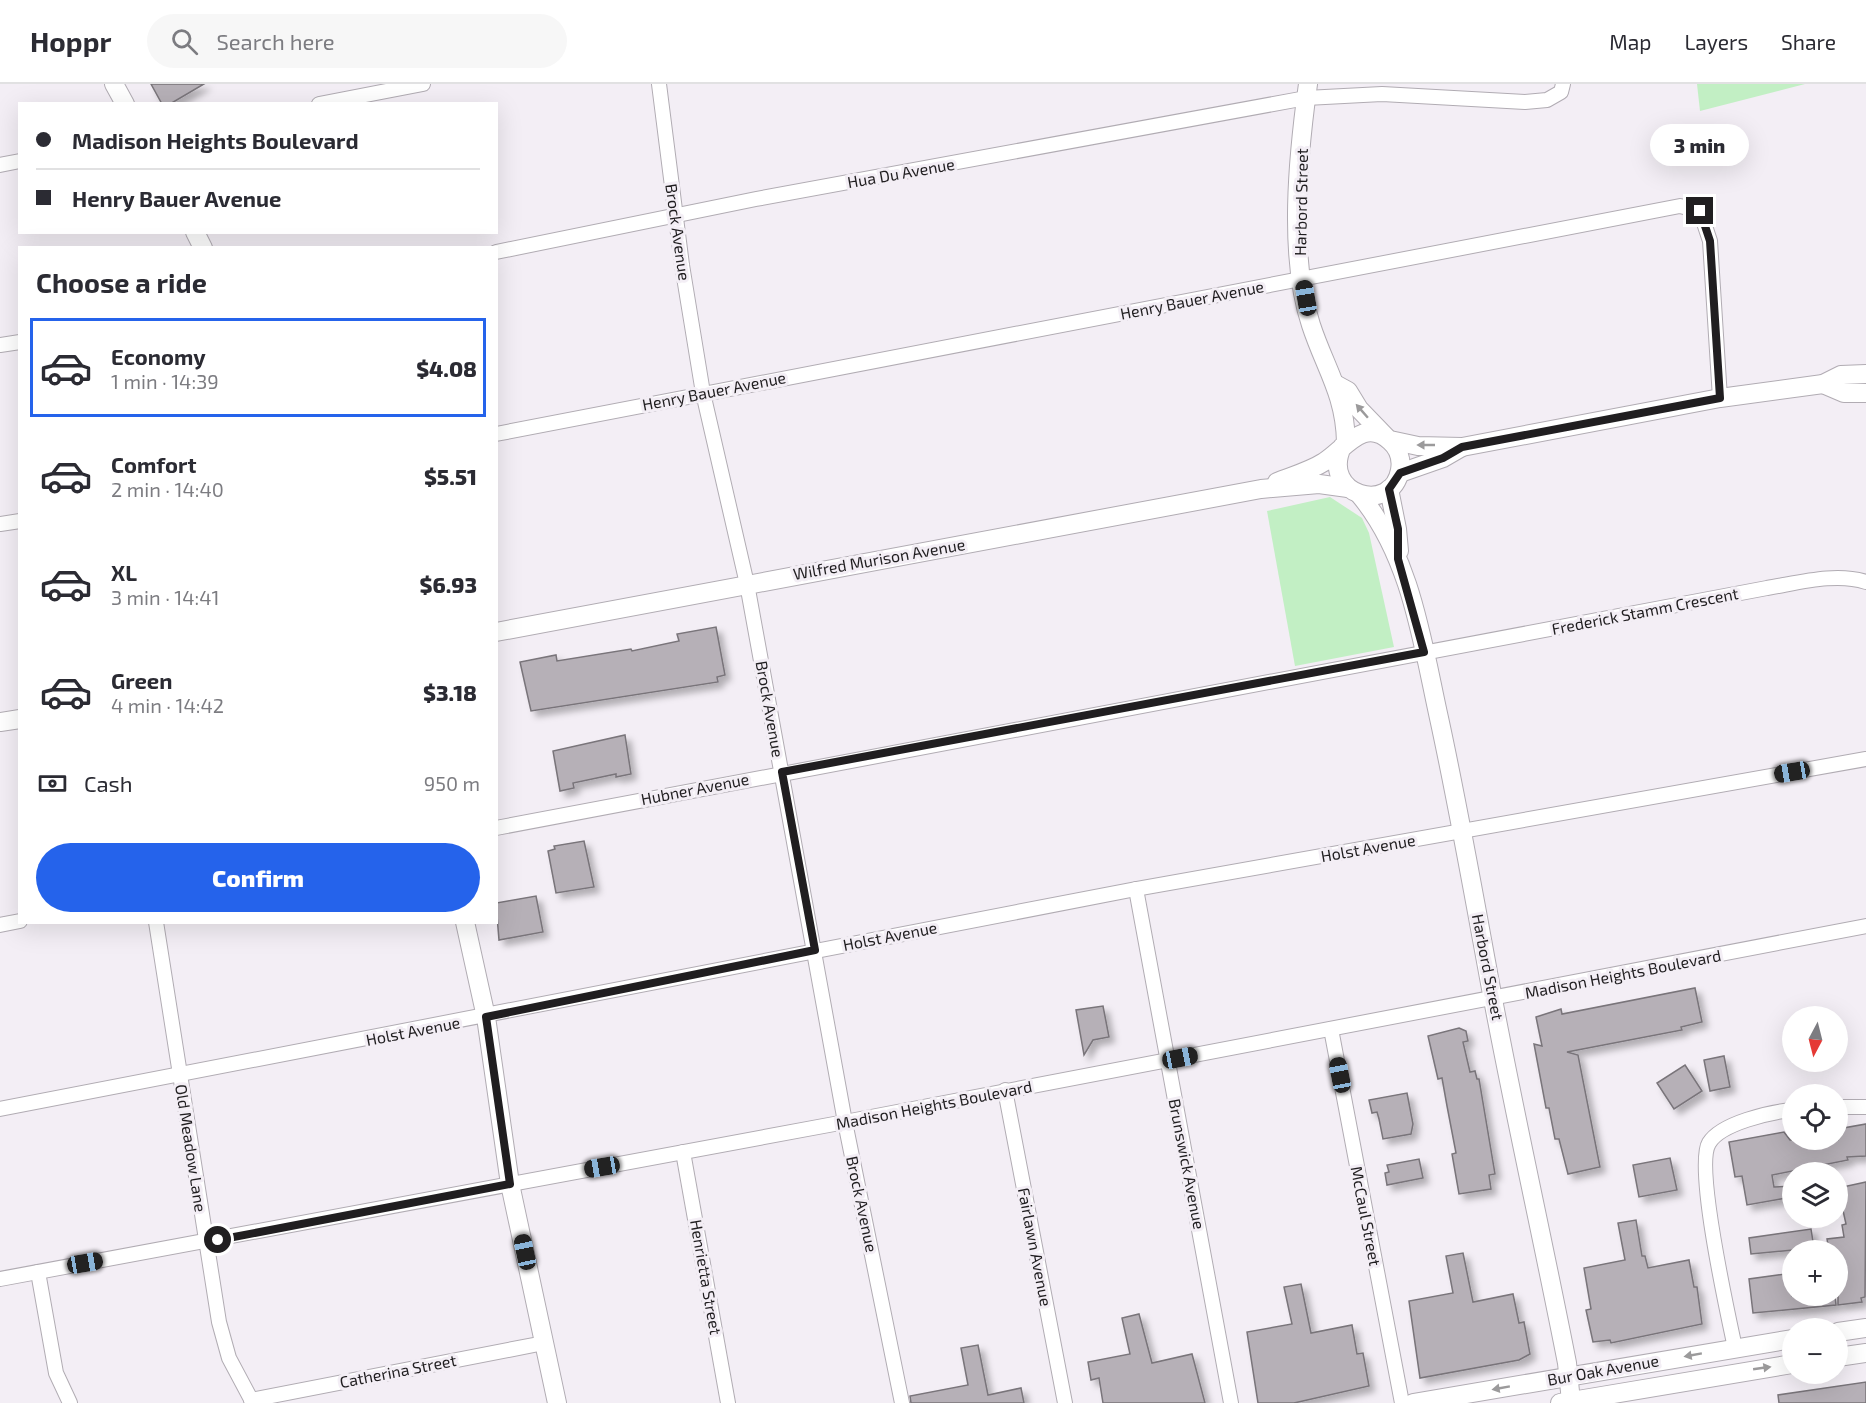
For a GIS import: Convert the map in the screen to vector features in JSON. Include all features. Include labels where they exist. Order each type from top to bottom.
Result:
[{"type":"street","points":[[114,84],[124,102]]},
{"type":"street","points":[[329,102],[423,84]]},
{"type":"street","name":"Brock Avenue","points":[[659,84],[703,393],[747,584],[845,1122],[902,1403]]},
{"type":"street","name":"Hua Du Avenue","points":[[498,252],[1307,91],[1525,102],[1547,100],[1561,92],[1563,84]]},
{"type":"street","name":"Harbord Street","points":[[1307,91],[1298,196],[1299,259],[1311,324],[1337,385],[1344,445]]},
{"type":"street","points":[[0,165],[18,161]]},
{"type":"street","name":"Henry Bauer Avenue","points":[[498,434],[1680,206],[1700,211],[1710,241],[1720,398]]},
{"type":"street","points":[[0,345],[18,342]]},
{"type":"street","points":[[1388,439],[1400,455],[1400,473],[1389,489],[1378,495],[1354,491],[1342,481],[1337,464],[1344,445],[1361,434],[1370,432],[1418,446],[1462,447],[1720,398],[1822,384],[1841,375],[1866,374]]},
{"type":"street","points":[[1822,384],[1844,393],[1866,393]]},
{"type":"street","name":"Harbord Street","points":[[1337,385],[1348,391],[1359,409],[1388,439]]},
{"type":"street","name":"Wilfred Murison Avenue","points":[[1261,489],[1324,463],[1344,445]]},
{"type":"street","points":[[1400,473],[1443,458],[1462,447]]},
{"type":"street","name":"Wilfred Murison Avenue","points":[[498,632],[1261,489],[1318,484],[1354,491]]},
{"type":"street","name":"Harbord Street","points":[[1389,489],[1398,529],[1398,559]]},
{"type":"street","name":"Harbord Street","points":[[1354,491],[1377,517],[1398,559],[1424,652],[1462,832],[1569,1376],[1565,1402]]},
{"type":"street","points":[[0,524],[18,521]]},
{"type":"street","name":"Frederick Stamm Crescent","points":[[1424,652],[1767,588],[1824,579],[1855,579],[1866,582]]},
{"type":"street","name":"Hubner Avenue","points":[[498,828],[1424,652]]},
{"type":"street","points":[[0,722],[18,719]]},
{"type":"street","points":[[1462,832],[1866,759]]},
{"type":"street","name":"Holst Avenue","points":[[0,1109],[486,1017],[815,950],[1462,832]]},
{"type":"street","name":"Brunswick Avenue","points":[[1136,890],[1231,1403]]},
{"type":"street","points":[[0,925],[18,921]]},
{"type":"street","name":"Old Meadow Lane","points":[[156,924],[219,1322],[229,1358],[252,1401]]},
{"type":"street","points":[[465,924],[486,1017],[510,1184],[557,1403]]},
{"type":"street","name":"Madison Heights Boulevard","points":[[0,1279],[845,1122],[1866,926]]},
{"type":"street","name":"McCaul Street","points":[[1331,1029],[1402,1403]]},
{"type":"street","name":"Fairlawn Avenue","points":[[1005,1090],[1065,1403]]},
{"type":"street","points":[[1848,1107],[1866,1107]]},
{"type":"street","points":[[1735,1348],[1714,1235],[1705,1161],[1707,1146],[1713,1137],[1729,1127],[1782,1111]]},
{"type":"street","name":"Henrietta Street","points":[[683,1152],[728,1403]]},
{"type":"street","points":[[38,1272],[56,1373],[70,1403]]},
{"type":"street","points":[[1848,1331],[1866,1328]]},
{"type":"street","name":"Bur Oak Avenue","points":[[1413,1403],[1782,1341]]},
{"type":"street","name":"Catherina Street","points":[[252,1401],[544,1343]]},
{"type":"street","points":[[1848,1356],[1866,1353]]},
{"type":"street","name":"Bur Oak Avenue","points":[[1565,1402],[1782,1366]]},
{"type":"green space","points":[[1697,84],[1805,84],[1700,111]]},
{"type":"green space","points":[[1330,497],[1362,518],[1369,533],[1394,647],[1295,666],[1267,511]]},
{"type":"building","points":[[151,84],[204,84],[173,102],[161,102]]},
{"type":"building","points":[[716,627],[725,675],[717,677],[718,682],[531,711],[520,662],[556,655],[557,661],[631,649],[632,651],[679,641],[677,634]]},
{"type":"building","points":[[625,735],[631,774],[616,777],[616,774],[573,783],[574,788],[560,791],[553,751]]},
{"type":"building","points":[[584,841],[594,887],[556,893],[548,851],[555,849],[554,846]]},
{"type":"building","points":[[536,896],[543,932],[499,940],[498,903]]},
{"type":"building","points":[[1695,988],[1702,1022],[1681,1027],[1682,1030],[1567,1052],[1578,1055],[1600,1167],[1568,1174],[1559,1139],[1555,1139],[1549,1108],[1546,1108],[1534,1044],[1542,1046],[1536,1017],[1561,1009],[1562,1014]]},
{"type":"building","points":[[1103,1006],[1109,1037],[1093,1040],[1084,1055],[1076,1010]]},
{"type":"building","points":[[1459,1028],[1466,1031],[1468,1041],[1463,1042],[1470,1072],[1475,1071],[1479,1079],[1495,1174],[1489,1175],[1491,1189],[1459,1194],[1452,1154],[1456,1153],[1442,1078],[1438,1079],[1428,1036]]},
{"type":"building","points":[[1724,1056],[1730,1087],[1710,1091],[1704,1060]]},
{"type":"building","points":[[1685,1065],[1702,1091],[1674,1109],[1657,1083]]},
{"type":"building","points":[[1407,1093],[1413,1124],[1411,1134],[1383,1139],[1377,1112],[1372,1113],[1369,1100]]},
{"type":"building","points":[[1866,1124],[1866,1156],[1847,1157],[1848,1160],[1838,1162],[1782,1162],[1782,1173],[1772,1175],[1774,1187],[1782,1187],[1782,1199],[1747,1205],[1742,1176],[1735,1177],[1729,1142],[1782,1132],[1782,1150],[1848,1150],[1848,1127]]},
{"type":"building","points":[[1670,1158],[1677,1190],[1639,1197],[1633,1165]]},
{"type":"building","points":[[1419,1159],[1423,1178],[1387,1185],[1385,1173],[1389,1172],[1387,1165]]},
{"type":"building","points":[[1866,1182],[1865,1297],[1861,1298],[1862,1302],[1848,1304],[1848,1240],[1827,1239],[1844,1237],[1842,1228],[1848,1228],[1848,1186]]},
{"type":"building","points":[[1636,1220],[1642,1256],[1645,1256],[1648,1268],[1689,1260],[1694,1287],[1697,1287],[1702,1324],[1611,1343],[1610,1340],[1593,1342],[1586,1310],[1591,1309],[1584,1268],[1625,1260],[1618,1223]]},
{"type":"building","points":[[1811,1229],[1813,1240],[1782,1240],[1782,1251],[1751,1254],[1749,1238]]},
{"type":"building","points":[[1463,1253],[1473,1302],[1513,1294],[1519,1323],[1524,1322],[1530,1354],[1519,1360],[1420,1378],[1409,1301],[1453,1293],[1446,1256]]},
{"type":"building","points":[[1782,1274],[1782,1306],[1826,1306],[1753,1313],[1749,1279]]},
{"type":"building","points":[[1301,1284],[1311,1333],[1352,1325],[1357,1354],[1363,1353],[1369,1386],[1294,1403],[1258,1403],[1247,1332],[1292,1324],[1284,1287]]},
{"type":"building","points":[[1139,1314],[1152,1363],[1192,1354],[1205,1403],[1103,1403],[1099,1378],[1091,1380],[1088,1362],[1130,1354],[1122,1318]]},
{"type":"building","points":[[978,1345],[988,1395],[1021,1388],[1024,1403],[911,1403],[910,1396],[968,1385],[961,1348]]},
{"type":"building","points":[[1866,1382],[1866,1403],[1779,1403],[1778,1395]]},
{"type":"route","points":[[218,1240],[510,1184],[486,1017],[815,950],[782,772],[1424,652],[1398,559],[1398,529],[1389,489],[1400,473],[1416,465],[1443,458],[1462,447],[1720,398],[1710,241],[1700,211]]}]
